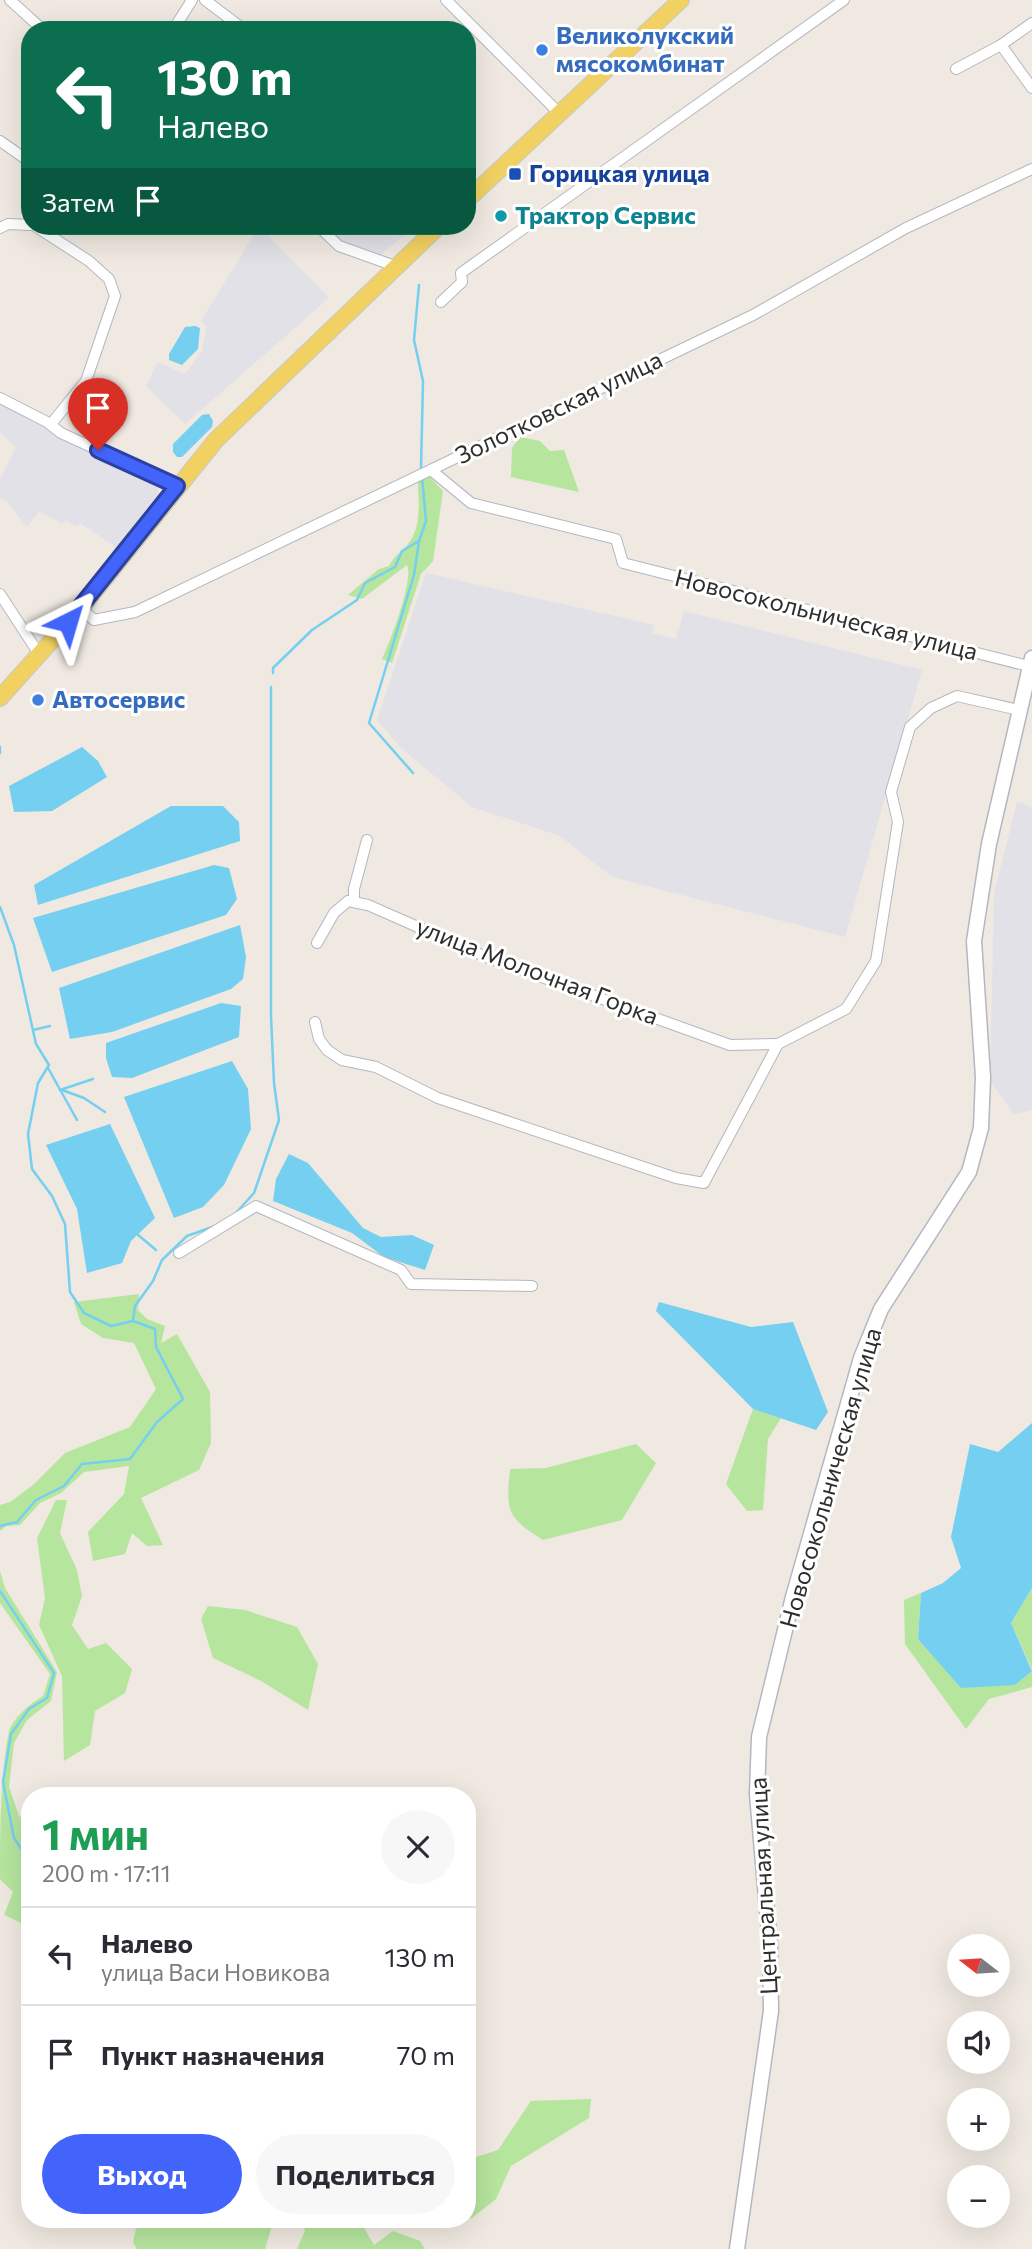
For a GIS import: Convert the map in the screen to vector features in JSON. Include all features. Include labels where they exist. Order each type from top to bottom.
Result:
[{"type":"main road","points":[[476,192],[681,0]]},
{"type":"main road","points":[[0,698],[80,608],[216,440],[429,235]]},
{"type":"main road","name":"Новосокольническая улица","points":[[770,1690],[861,1358],[881,1309],[969,1172],[981,1128],[983,1077],[974,941],[989,844],[1031,664]]},
{"type":"main road","name":"Центральная улица","points":[[737,2249],[771,2011],[770,1945],[757,1794],[759,1737],[770,1690]]},
{"type":"street","points":[[10,0],[33,21]]},
{"type":"street","points":[[179,21],[192,0]]},
{"type":"street","points":[[205,0],[233,21]]},
{"type":"street","points":[[446,0],[467,21]]},
{"type":"street","points":[[441,302],[461,282],[461,273],[844,0]]},
{"type":"street","points":[[956,69],[1001,45],[1032,23]]},
{"type":"street","points":[[476,30],[560,114]]},
{"type":"street","points":[[1001,45],[1032,88]]},
{"type":"street","points":[[0,141],[21,156]]},
{"type":"street","name":"Золотковская улица","points":[[80,608],[94,620],[135,612],[753,315],[906,228],[1032,169]]},
{"type":"street","points":[[0,228],[8,224],[21,225]]},
{"type":"street","points":[[48,235],[89,261],[109,279],[115,296],[86,381],[51,424]]},
{"type":"street","points":[[327,235],[339,246],[395,267]]},
{"type":"street","points":[[0,398],[51,424],[61,433],[177,486]]},
{"type":"street","name":"Новосокольническая улица","points":[[425,472],[471,503],[616,539],[623,564],[1031,664]]},
{"type":"street","points":[[0,594],[39,654]]},
{"type":"street","points":[[315,1022],[319,1039],[327,1050],[342,1060],[376,1068],[449,1102],[676,1178],[704,1183],[778,1044],[846,1009],[876,961],[898,822],[891,792],[910,727],[931,708],[957,696],[1019,710]]},
{"type":"street","points":[[317,943],[334,913],[348,901],[354,902],[354,889],[367,840]]},
{"type":"street","name":"улица Молочная Горка","points":[[354,902],[368,905],[486,957],[730,1045],[778,1044]]},
{"type":"street","points":[[179,1253],[256,1206],[401,1270],[411,1284],[532,1286]]},
{"type":"shaded area","points":[[254,235],[268,235],[329,298],[185,424],[146,386],[158,362],[185,374],[202,351],[207,327],[201,321]]},
{"type":"shaded area","points":[[336,235],[404,235],[378,257],[341,241]]},
{"type":"shaded area","points":[[0,404],[156,484],[159,495],[117,548],[80,523],[76,527],[66,520],[62,524],[39,511],[27,527],[8,503],[0,498],[0,479],[16,447],[0,433]]},
{"type":"shaded area","points":[[426,573],[654,625],[652,633],[676,639],[684,611],[922,670],[845,937],[612,877],[560,836],[472,807],[402,749],[377,720]]},
{"type":"shaded area","points":[[1017,802],[1032,807],[1032,1110],[1014,1114],[990,1081],[994,894]]},
{"type":"green space","points":[[520,437],[540,441],[550,451],[564,450],[579,492],[511,477],[512,448]]},
{"type":"green space","points":[[428,475],[443,491],[433,561],[421,574],[392,663],[382,659],[404,597],[407,565],[362,599],[348,595],[379,569],[389,566],[411,540],[418,518],[418,478]]},
{"type":"green space","points":[[139,1294],[138,1310],[147,1319],[165,1326],[161,1343],[177,1334],[210,1392],[211,1443],[199,1470],[141,1498],[163,1545],[147,1546],[132,1533],[125,1554],[93,1561],[88,1532],[124,1494],[129,1466],[84,1472],[61,1493],[40,1503],[20,1525],[6,1526],[0,1531],[0,1505],[10,1502],[33,1485],[65,1453],[130,1427],[156,1389],[134,1343],[103,1338],[81,1324],[74,1302]]},
{"type":"green space","points":[[753,1409],[781,1418],[768,1439],[763,1510],[747,1511],[726,1484]]},
{"type":"green space","points":[[636,1444],[656,1463],[622,1520],[543,1540],[515,1519],[508,1495],[510,1469],[546,1468]]},
{"type":"green space","points":[[56,1500],[67,1500],[60,1533],[77,1570],[82,1596],[72,1625],[88,1649],[106,1643],[132,1669],[125,1693],[95,1711],[90,1745],[64,1761],[62,1676],[39,1625],[45,1598],[37,1538]]},
{"type":"green space","points":[[0,1571],[5,1588],[57,1672],[51,1701],[27,1720],[14,1743],[9,1787],[21,1817],[21,1923],[4,1915],[13,1892],[0,1879],[0,1823],[6,1748],[9,1731],[23,1711],[43,1696],[50,1674],[0,1603]]},
{"type":"green space","points":[[1032,1588],[1032,1669],[1011,1623]]},
{"type":"green space","points":[[921,1593],[918,1639],[1015,1685],[1032,1671],[1032,1687],[989,1699],[966,1729],[905,1644],[904,1600]]},
{"type":"green space","points":[[208,1606],[245,1610],[297,1627],[318,1664],[308,1710],[261,1681],[213,1658],[201,1619]]},
{"type":"green space","points":[[591,2099],[589,2118],[511,2166],[496,2199],[476,2215],[476,2157],[498,2150],[531,2101]]},
{"type":"green space","points":[[271,2228],[265,2249],[137,2249],[133,2242],[136,2229]]},
{"type":"green space","points":[[304,2228],[364,2228],[374,2245],[393,2231],[420,2241],[425,2249],[297,2249]]},
{"type":"water","points":[[185,327],[200,328],[198,349],[182,365],[169,360],[169,354]]},
{"type":"water","points":[[209,414],[213,421],[212,427],[182,457],[177,457],[173,452],[173,444],[202,415]]},
{"type":"water","points":[[82,747],[98,761],[107,777],[52,811],[14,812],[9,786]]},
{"type":"water","points":[[171,806],[223,806],[239,822],[240,841],[38,905],[34,885]]},
{"type":"water","points":[[214,865],[229,868],[237,899],[226,915],[52,972],[33,918]]},
{"type":"water","points":[[240,925],[246,957],[243,979],[231,989],[112,1032],[70,1039],[59,988]]},
{"type":"water","points":[[221,1003],[241,1006],[239,1037],[132,1078],[112,1077],[106,1058],[106,1043]]},
{"type":"water","points":[[232,1061],[248,1089],[251,1129],[224,1185],[203,1207],[174,1218],[124,1097]]},
{"type":"water","points":[[110,1124],[155,1218],[131,1241],[122,1263],[87,1273],[77,1209],[46,1145]]},
{"type":"water","points":[[289,1154],[308,1163],[363,1228],[381,1237],[412,1235],[434,1245],[425,1270],[384,1257],[352,1233],[273,1201],[276,1179]]},
{"type":"water","points":[[659,1302],[751,1327],[793,1322],[828,1412],[816,1430],[753,1409],[656,1311]]},
{"type":"water","points":[[1032,1423],[1032,1588],[1011,1623],[1032,1671],[1015,1685],[961,1688],[918,1639],[921,1593],[943,1583],[961,1568],[951,1537],[970,1444],[998,1452]]},
{"type":"waterway","points":[[419,285],[414,340],[423,381],[421,469]]},
{"type":"waterway","points":[[273,673],[273,668],[312,630],[357,600],[365,583],[395,567],[402,551],[419,541],[426,521],[422,476]]},
{"type":"waterway","points":[[413,773],[369,723],[414,575],[419,541]]},
{"type":"waterway","points":[[235,1214],[254,1193],[279,1120],[274,1083],[271,1016],[271,687]]},
{"type":"waterway","points":[[0,747],[0,753]]},
{"type":"waterway","points":[[0,907],[14,945],[36,1044],[49,1065],[38,1083],[28,1134],[32,1169],[52,1196],[65,1224],[70,1292],[84,1313],[111,1326],[133,1321],[155,1329],[156,1347],[183,1399],[157,1422],[130,1459],[82,1464],[64,1486],[36,1500],[17,1522],[0,1526]]},
{"type":"waterway","points":[[33,1030],[50,1026]]},
{"type":"waterway","points":[[48,1068],[77,1120]]},
{"type":"waterway","points":[[60,1090],[93,1079]]},
{"type":"waterway","points":[[62,1090],[84,1098],[105,1112]]},
{"type":"waterway","points":[[133,1321],[135,1306],[153,1281],[162,1260],[187,1236],[215,1226]]},
{"type":"waterway","points":[[137,1234],[156,1250]]},
{"type":"waterway","points":[[0,1591],[54,1673],[47,1698],[29,1709],[11,1734],[3,1782],[14,1838],[21,1848]]},
{"type":"place","name":"Великолукский мясокомбинат","points":[[542,50]]},
{"type":"place","name":"Горицкая улица","points":[[515,174]]},
{"type":"place","name":"Трактор Сервис","points":[[501,216]]},
{"type":"place","name":"Автосервис","points":[[38,700]]},
{"type":"route","points":[[68,622],[177,486],[98,450]]}]
